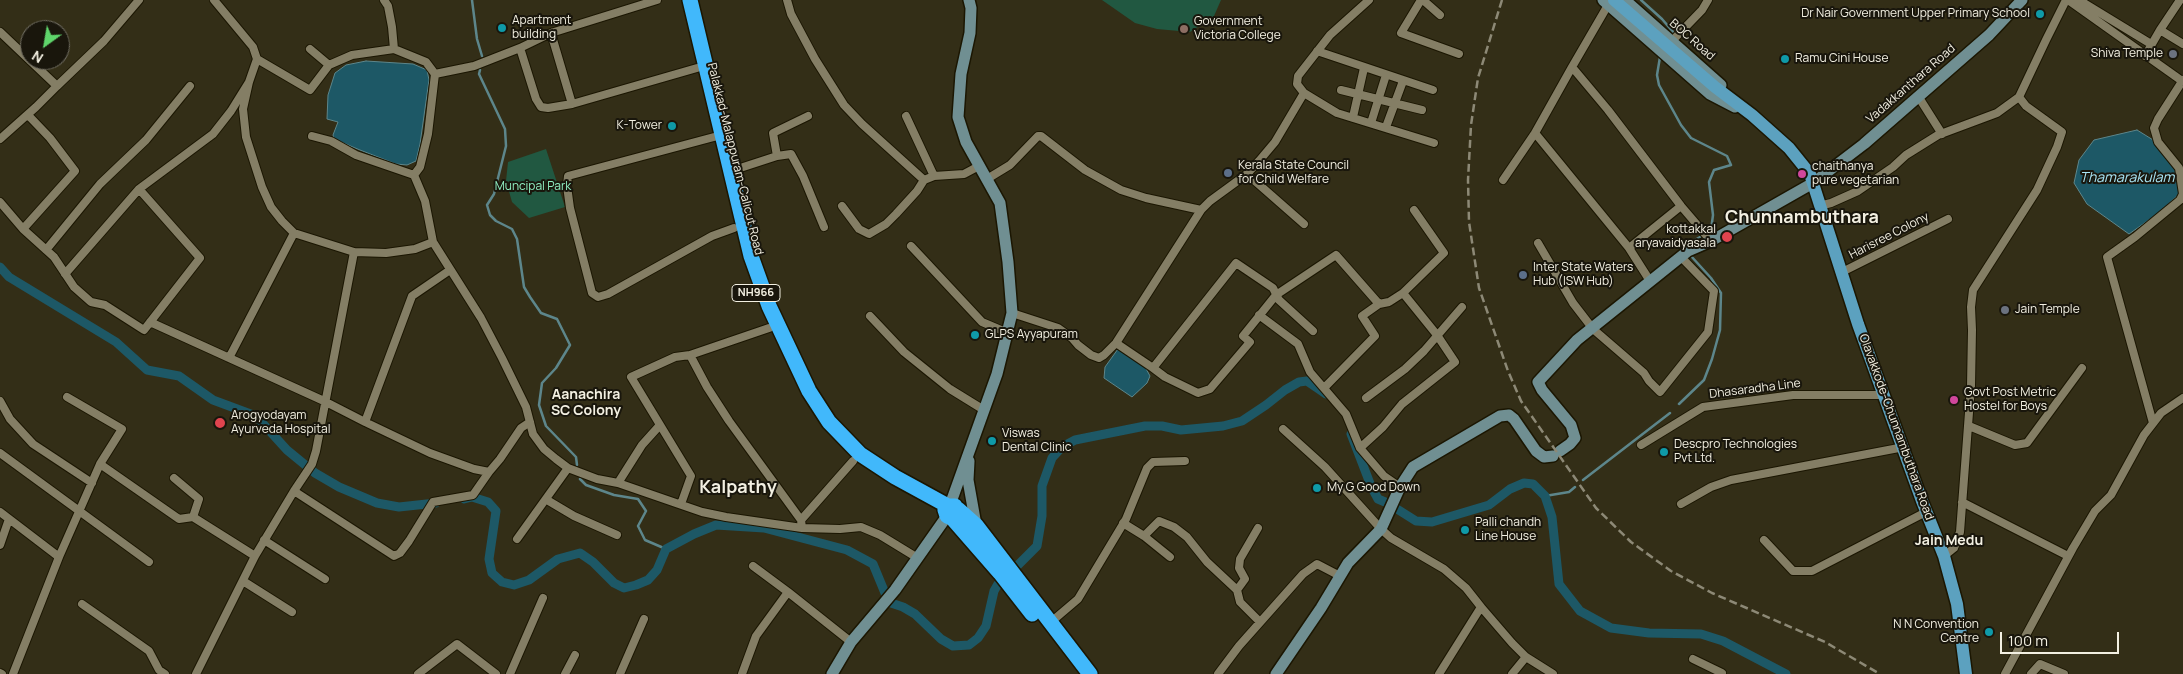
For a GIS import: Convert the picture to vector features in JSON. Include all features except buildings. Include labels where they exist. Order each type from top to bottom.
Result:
[{"type":"highway","name":"Palakkad-Malappuram-Calicut Road","points":[[681,0],[734,228],[769,328],[789,371],[818,420],[833,441],[853,461],[889,486],[976,525],[1090,674]]},
{"type":"highway","name":"Palakkad-Malappuram-Calicut Road","points":[[690,0],[751,256],[769,306],[809,391],[829,422],[860,454],[950,512],[1079,674]]},
{"type":"main road","name":"Olavakkode-Chunnambuthara Road","points":[[1608,2],[1752,116],[1804,164],[1813,183],[1840,273],[1926,512],[1944,556],[1957,604],[1966,674]]},
{"type":"street","points":[[0,138],[28,115],[104,41],[139,0]]},
{"type":"street","points":[[214,0],[253,47],[257,59],[249,82],[243,109],[246,137],[256,172],[271,206],[294,233],[354,252],[386,253],[410,250],[433,242]]},
{"type":"street","points":[[384,0],[388,6],[394,49]]},
{"type":"street","points":[[435,74],[474,66],[520,48],[551,33],[657,0]]},
{"type":"street","points":[[787,0],[791,14],[815,59],[844,105],[862,124],[924,180]]},
{"type":"street","points":[[832,674],[851,642],[894,590],[950,512],[969,449],[997,374],[1008,333],[1012,313],[1008,262],[1000,203],[966,142],[958,117],[960,74],[970,33],[971,8],[969,0]]},
{"type":"street","points":[[1369,0],[1330,35],[1298,76],[1297,84],[1304,92],[1337,112],[1434,143]]},
{"type":"street","points":[[1440,15],[1422,0],[1401,33],[1459,54]]},
{"type":"street","name":"BOC Road","points":[[1625,0],[1722,86],[1738,105]]},
{"type":"street","points":[[1672,41],[1708,0]]},
{"type":"street","name":"Vadakkanthara Road","points":[[1400,487],[1413,467],[1500,416],[1509,415],[1536,451],[1544,457],[1556,454],[1570,444],[1574,438],[1571,426],[1542,390],[1538,382],[1577,340],[1688,251],[1711,241],[1813,183],[1864,144],[1989,35],[2022,0]]},
{"type":"street","points":[[1819,206],[1858,192],[1893,167],[1906,155],[1942,134],[1997,113],[2019,98],[2067,0],[2183,81],[2158,118],[2154,128],[2158,142],[2180,168],[2183,194],[2180,200],[2136,237],[2107,257],[2153,423]]},
{"type":"street","points":[[2079,0],[2151,44]]},
{"type":"street","points":[[2145,56],[2180,0]]},
{"type":"street","points":[[1503,180],[1535,133],[1608,2],[1710,94],[1752,116]]},
{"type":"street","points":[[2160,30],[2183,44]]},
{"type":"street","points":[[0,32],[57,86]]},
{"type":"street","points":[[551,33],[572,104]]},
{"type":"street","points":[[310,48],[329,65]]},
{"type":"street","points":[[520,48],[536,99],[541,106],[548,108],[572,104],[697,68]]},
{"type":"street","points":[[257,59],[310,90],[329,65],[352,55],[394,49],[426,62],[435,74],[428,134],[420,167],[414,175]]},
{"type":"street","points":[[1317,51],[1433,90]]},
{"type":"street","points":[[1572,67],[1608,110],[1681,206],[1711,241]]},
{"type":"street","points":[[1354,117],[1364,68]]},
{"type":"street","points":[[1371,123],[1386,75]]},
{"type":"street","points":[[1386,127],[1403,80]]},
{"type":"street","points":[[65,274],[139,189],[213,134],[231,111],[249,82]]},
{"type":"street","points":[[46,250],[100,184],[146,140],[190,86]]},
{"type":"street","points":[[1341,90],[1422,110]]},
{"type":"street","points":[[1012,313],[1058,328],[1091,356],[1099,358],[1116,343],[1201,210],[1210,201],[1247,174],[1275,142],[1304,92]]},
{"type":"street","points":[[1918,96],[1942,134]]},
{"type":"street","points":[[1944,556],[1954,548],[1960,532],[1969,426],[1973,290],[2037,190],[2062,132],[2026,106],[2019,98]]},
{"type":"street","points":[[23,229],[76,171],[50,138],[28,115]]},
{"type":"street","points":[[777,156],[773,133],[808,116]]},
{"type":"street","points":[[906,116],[934,176]]},
{"type":"street","points":[[1535,133],[1628,248],[1650,281]]},
{"type":"street","points":[[312,136],[331,141],[356,154],[414,175],[425,201],[433,242],[481,318],[502,358],[526,407],[532,434],[544,449],[568,468],[702,512],[726,517],[840,529],[861,527],[880,535],[916,557]]},
{"type":"street","points":[[987,179],[1010,165],[1038,136],[1041,136],[1085,170],[1121,190],[1146,198],[1201,210]]},
{"type":"street","points":[[714,137],[568,176],[567,186],[570,208],[592,293],[598,297],[608,294],[712,236],[734,228]]},
{"type":"street","points":[[731,171],[777,156],[791,154],[803,176],[824,227]]},
{"type":"street","points":[[842,206],[859,230],[869,234],[886,224],[917,192],[924,180],[934,176],[964,174],[979,166]]},
{"type":"street","points":[[1247,174],[1304,224]]},
{"type":"street","points":[[0,202],[23,229],[46,250],[74,287],[91,302],[105,305],[144,330],[200,258],[139,189]]},
{"type":"street","points":[[1628,248],[1681,206]]},
{"type":"street","points":[[1325,387],[1375,336],[1362,316],[1378,304],[1389,302],[1404,293],[1444,253],[1414,210]]},
{"type":"street","name":"Harisree Colony","points":[[1840,273],[1948,219]]},
{"type":"street","points":[[230,358],[294,233]]},
{"type":"street","points":[[1538,243],[1573,303],[1593,328],[1644,374],[1648,381],[1660,392],[1708,332],[1714,291],[1681,257]]},
{"type":"street","points":[[911,246],[982,322],[1008,333]]},
{"type":"street","points":[[196,674],[255,556],[312,464],[354,252]]},
{"type":"street","points":[[1116,343],[1189,389],[1198,393],[1204,393],[1210,389],[1250,342],[1243,336],[1276,295],[1336,255],[1378,304]]},
{"type":"street","points":[[1153,368],[1236,263],[1273,288],[1279,300],[1313,331]]},
{"type":"street","points":[[365,422],[412,296],[450,270]]},
{"type":"street","points":[[1360,448],[1383,427],[1402,404],[1455,362],[1437,334],[1404,293]]},
{"type":"street","points":[[1366,398],[1405,369],[1462,307]]},
{"type":"street","points":[[1260,315],[1298,344],[1310,372],[1325,387],[1346,414],[1360,448],[1384,476],[1400,487],[1381,530],[1348,563],[1276,674]]},
{"type":"street","points":[[870,316],[904,352],[950,389],[984,410]]},
{"type":"street","points":[[150,322],[324,400],[430,453],[474,469],[489,472]]},
{"type":"street","points":[[681,504],[691,476],[632,377],[675,357],[690,355],[769,328]]},
{"type":"street","points":[[690,355],[707,387],[729,421],[802,524]]},
{"type":"street","points":[[1969,426],[2015,444],[2027,443],[2082,368]]},
{"type":"street","name":"Dhasaradha Line","points":[[1641,445],[1703,407],[1792,395],[1884,395]]},
{"type":"street","points":[[13,674],[59,557],[100,464],[122,429],[67,397]]},
{"type":"street","points":[[2017,674],[2007,672],[2068,556],[2095,511],[2111,495],[2153,423],[2161,413],[2183,398]]},
{"type":"street","points":[[0,401],[10,418],[33,444],[92,483]]},
{"type":"street","points":[[294,491],[394,556],[400,553],[409,541],[431,506],[473,495],[520,428],[530,422]]},
{"type":"street","points":[[618,483],[642,445],[660,425]]},
{"type":"street","points":[[1283,429],[1325,467],[1381,530],[1391,538],[1444,569],[1466,588],[1512,643],[1526,656],[1552,674]]},
{"type":"street","points":[[1681,504],[1711,487],[1731,480],[1904,447]]},
{"type":"street","points":[[969,449],[968,480],[976,525]]},
{"type":"street","points":[[0,452],[149,562]]},
{"type":"street","points":[[802,524],[853,461]]},
{"type":"street","points":[[1051,622],[1078,599],[1123,523],[1147,468],[1153,462],[1185,461]]},
{"type":"street","points":[[100,464],[179,519],[193,517],[255,556]]},
{"type":"street","points":[[517,539],[547,500],[568,468]]},
{"type":"street","points":[[174,478],[199,499],[193,517]]},
{"type":"street","points":[[547,500],[574,516],[617,535]]},
{"type":"street","points":[[1962,502],[2068,556]]},
{"type":"street","points":[[0,512],[59,557]]},
{"type":"street","points":[[1764,540],[1793,571],[1812,571],[1926,512]]},
{"type":"street","points":[[0,545],[9,519]]},
{"type":"street","points":[[1144,536],[1160,521],[1174,526],[1207,562],[1237,590],[1240,602],[1260,622]]},
{"type":"street","points":[[1123,523],[1144,536],[1170,557]]},
{"type":"street","points":[[1237,590],[1245,579],[1238,568],[1240,559],[1258,528]]},
{"type":"street","points":[[264,540],[325,580]]},
{"type":"street","points":[[1218,674],[1239,646],[1303,574],[1317,564],[1340,576]]},
{"type":"street","points":[[753,566],[851,642]]},
{"type":"street","points":[[243,581],[292,612]]},
{"type":"street","points":[[742,674],[756,636],[788,592]]},
{"type":"street","points":[[510,674],[543,598]]},
{"type":"street","points":[[82,604],[148,651],[159,670],[165,674]]},
{"type":"street","points":[[1439,674],[1481,606]]},
{"type":"street","points":[[620,674],[644,619]]},
{"type":"street","points":[[418,674],[457,644],[496,674]]},
{"type":"street","points":[[565,674],[575,656]]},
{"type":"street","points":[[1512,674],[1526,656]]},
{"type":"street","points":[[1693,659],[1722,674]]},
{"type":"street","points":[[2031,674],[2040,664],[2064,674]]},
{"type":"green space","points":[[1102,0],[1221,0],[1214,16],[1190,32],[1157,29],[1135,23]]},
{"type":"green space","name":"Muncipal Park","points":[[546,149],[565,207],[529,218],[512,202],[506,181],[508,162]]},
{"type":"water","points":[[366,61],[413,64],[427,70],[429,80],[416,161],[407,165],[396,164],[334,139],[333,135],[338,122],[327,119],[328,95],[335,73],[346,65]]},
{"type":"water","name":"Thamarakulam","points":[[2137,130],[2158,143],[2176,161],[2182,180],[2178,195],[2160,212],[2129,234],[2087,204],[2074,183],[2079,160],[2094,140]]},
{"type":"water","points":[[1118,349],[1144,365],[1150,376],[1147,383],[1132,397],[1104,378],[1105,367]]},
{"type":"waterway","points":[[472,0],[477,39],[482,56]]},
{"type":"waterway","points":[[1641,0],[1674,33]]},
{"type":"waterway","points":[[1660,57],[1657,75],[1659,85],[1681,125],[1691,138],[1727,156],[1731,165],[1714,170],[1709,182],[1713,215],[1711,230]]},
{"type":"waterway","points":[[480,70],[479,74],[505,129],[506,146],[494,194],[487,205],[490,215],[496,221],[512,229],[517,239],[524,287],[541,313],[557,319],[570,345],[556,368],[542,383],[539,405],[546,426],[576,457],[577,465]]},
{"type":"waterway","points":[[1681,248],[1700,237]]},
{"type":"waterway","points":[[1679,404],[1704,380],[1720,330],[1721,293],[1711,278],[1691,256]]},
{"type":"waterway","points":[[0,267],[9,277],[116,342],[147,370],[179,376],[213,400],[256,416],[287,450],[315,473],[339,487],[377,503],[399,507],[436,503]]},
{"type":"waterway","points":[[1018,565],[1037,546],[1042,516],[1042,486],[1052,458],[1062,447],[1075,440],[1145,426],[1162,426],[1181,430],[1223,426],[1242,421],[1299,382],[1307,381],[1326,394]]},
{"type":"waterway","points":[[1583,480],[1670,413]]},
{"type":"waterway","points":[[1351,434],[1371,486],[1378,499],[1385,502]]},
{"type":"waterway","points":[[580,479],[586,485],[614,495],[638,499],[646,511],[638,526],[645,540],[666,549]]},
{"type":"waterway","points":[[1397,509],[1416,521],[1432,522],[1489,505],[1510,489],[1524,483],[1533,484],[1545,496],[1552,517],[1559,584],[1580,611],[1611,628],[1649,633],[1701,634],[1723,641],[1786,674]]},
{"type":"waterway","points":[[1545,496],[1569,492],[1575,487]]},
{"type":"waterway","points":[[464,499],[472,497],[488,502],[496,511],[489,559],[492,573],[502,582],[514,585],[529,580],[558,559],[580,553],[593,562],[614,583],[624,588],[636,585],[648,580],[657,570],[666,549],[716,525],[764,528],[847,550],[873,564],[885,593]]},
{"type":"waterway","points":[[891,603],[915,614],[941,639],[953,646],[969,645],[978,638],[986,626],[994,591],[998,584]]},
{"type":"railway","points":[[1502,0],[1478,78],[1471,125],[1468,180],[1469,222],[1479,288],[1508,371],[1521,401],[1596,508],[1631,542],[1671,571],[1712,593],[1825,642],[1880,674]]},
{"type":"place","name":"Dr Nair Government Upper Primary School","points":[[2040,14]]},
{"type":"place","name":"Apartment building","points":[[502,28]]},
{"type":"place","name":"Government Victoria College","points":[[1184,29]]},
{"type":"place","name":"Shiva Temple","points":[[2173,54]]},
{"type":"place","name":"Ramu Cini House","points":[[1785,59]]},
{"type":"place","name":"K-Tower","points":[[672,126]]},
{"type":"place","name":"Kerala State Council for Child Welfare","points":[[1228,173]]},
{"type":"place","name":"chaithanya pure vegetarian","points":[[1802,174]]},
{"type":"place","name":"kottakkal aryavaidyasala","points":[[1727,237]]},
{"type":"place","name":"Inter State Waters Hub (ISW Hub)","points":[[1523,275]]},
{"type":"place","name":"Jain Temple","points":[[2005,310]]},
{"type":"place","name":"GLPS Ayyapuram","points":[[975,335]]},
{"type":"place","name":"Govt Post Metric Hostel for Boys","points":[[1954,400]]},
{"type":"place","name":"Arogyodayam Ayurveda Hospital","points":[[220,423]]},
{"type":"place","name":"Viswas Dental Clinic","points":[[992,441]]},
{"type":"place","name":"Descpro Technologies Pvt Ltd.","points":[[1664,452]]},
{"type":"place","name":"My G Good Down","points":[[1317,488]]},
{"type":"place","name":"Palli chandh Line House","points":[[1465,530]]},
{"type":"place","name":"N N Convention Centre","points":[[1989,632]]},
{"type":"district","name":"Chunnambuthara","points":[[1802,218]]},
{"type":"district","name":"Aanachira SC Colony","points":[[586,404]]},
{"type":"district","name":"Kalpathy","points":[[738,488]]},
{"type":"district","name":"Jain Medu","points":[[1949,541]]}]
